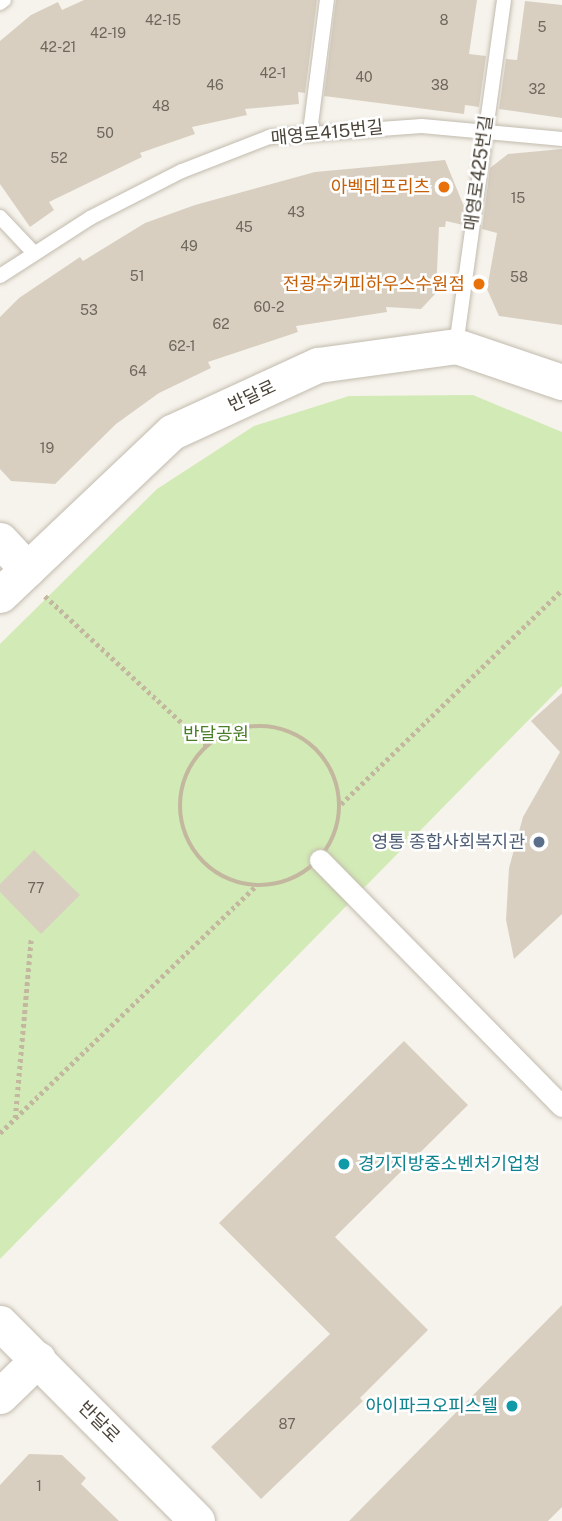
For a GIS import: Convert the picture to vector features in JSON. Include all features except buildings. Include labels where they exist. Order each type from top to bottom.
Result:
[{"type":"street","name":"반달로","points":[[0,595],[35,582],[172,432],[318,365],[456,346],[562,382]]},
{"type":"street","points":[[0,540],[35,582]]},
{"type":"street","points":[[320,860],[562,1105]]},
{"type":"street","name":"반달로","points":[[0,1323],[197,1521]]},
{"type":"street","points":[[0,1396],[38,1359]]},
{"type":"lane","points":[[0,3],[4,0]]},
{"type":"lane","points":[[310,132],[327,0]]},
{"type":"lane","name":"매영로425번길","points":[[456,346],[504,0]]},
{"type":"lane","name":"매영로415번길","points":[[0,276],[34,253],[182,171],[269,137],[422,126],[562,139]]},
{"type":"lane","points":[[0,217],[34,253]]},
{"type":"path","points":[[35,582],[206,745]]},
{"type":"path","points":[[340,805],[562,590]]},
{"type":"path","points":[[262,725],[290,731],[313,745],[328,764],[340,790],[333,842],[320,860],[284,884],[256,887],[234,884],[209,870],[190,849],[181,827],[179,796],[188,767],[206,745],[240,727],[262,725]]},
{"type":"path","points":[[0,1133],[256,887]]},
{"type":"path","points":[[15,1119],[31,940]]},
{"type":"green space","name":"반달공원","points":[[473,395],[562,432],[562,686],[0,1259],[0,644],[157,489],[254,426],[349,396]]},
{"type":"place","name":"아벡데프리츠","points":[[444,187]]},
{"type":"place","name":"전광수커피하우스수원점","points":[[479,284]]},
{"type":"place","name":"영통 종합사회복지관","points":[[539,842]]},
{"type":"place","name":"경기지방중소벤처기업청","points":[[344,1164]]},
{"type":"place","name":"아이파크오피스텔","points":[[512,1406]]}]
